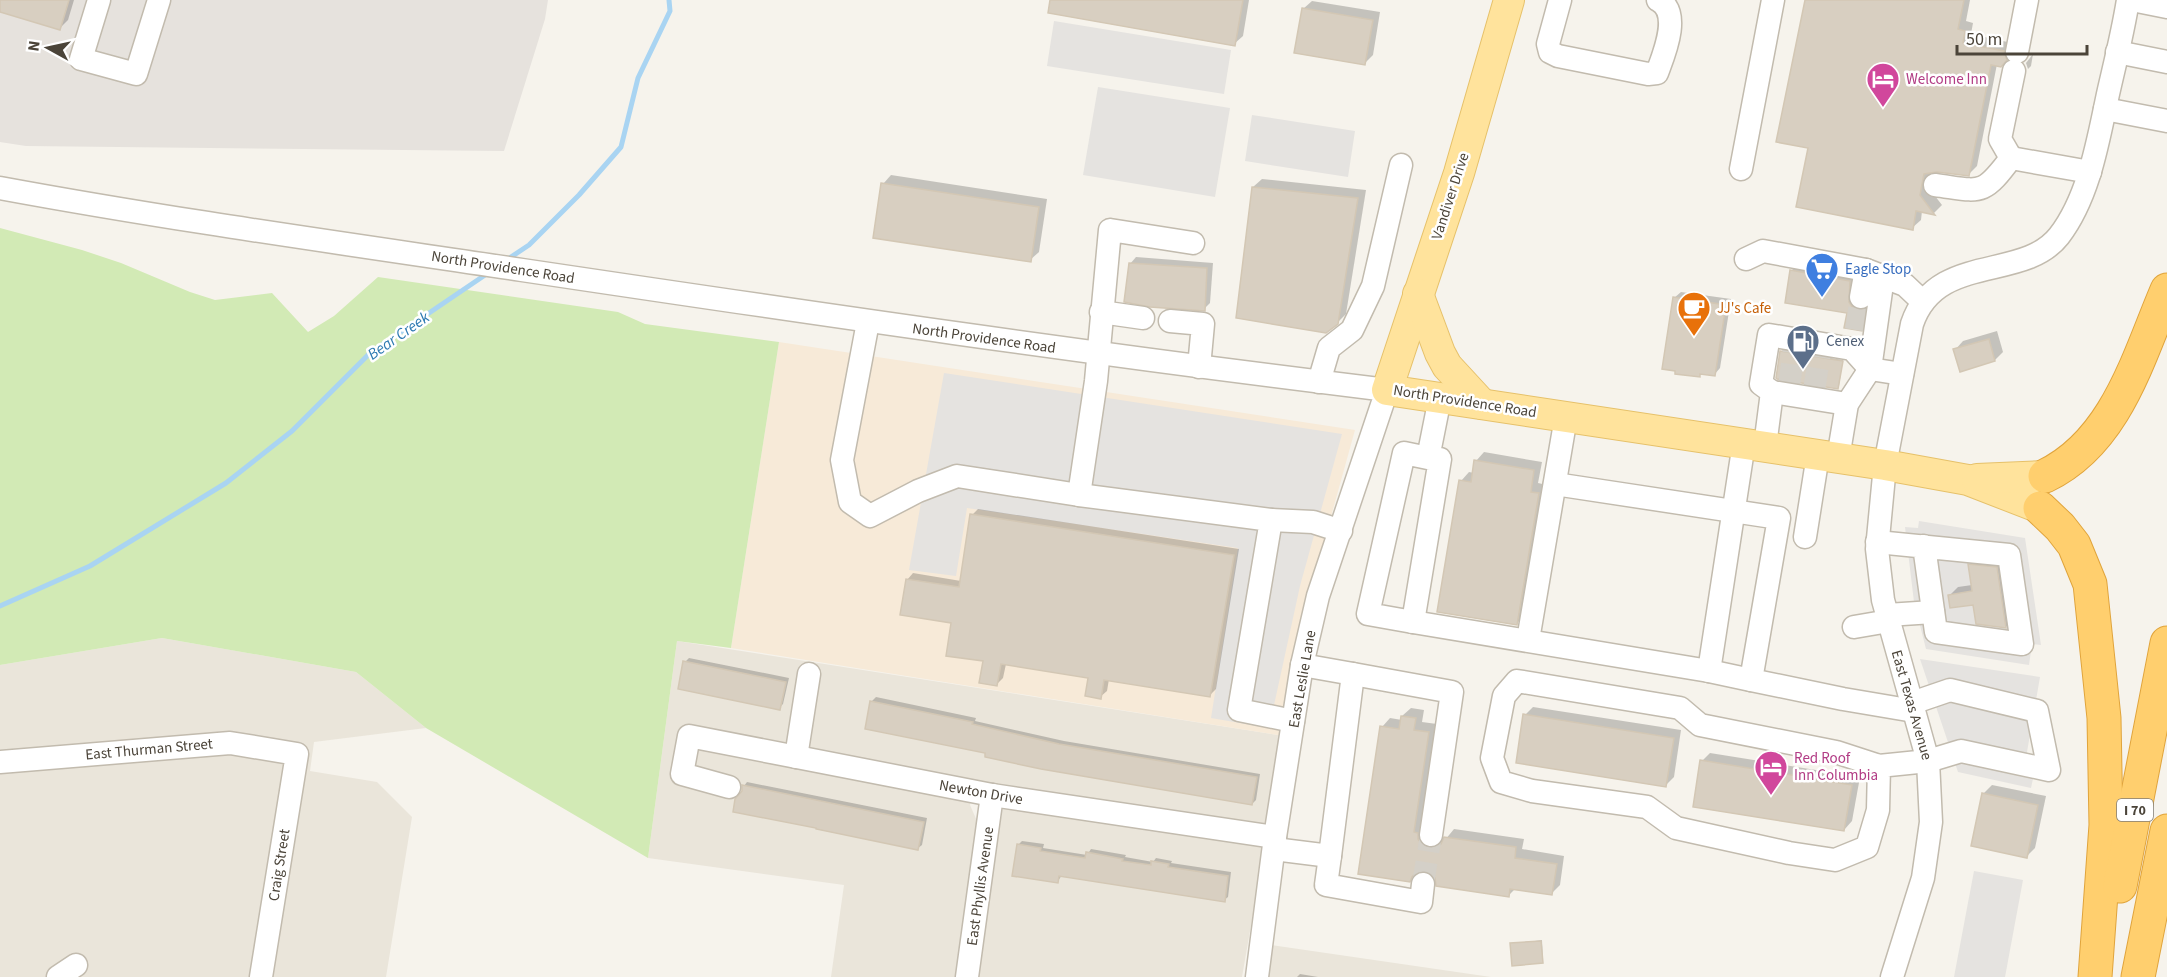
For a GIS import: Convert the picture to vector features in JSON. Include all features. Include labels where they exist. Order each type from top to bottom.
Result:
[{"type":"highway","points":[[2045,476],[2061,469],[2080,452],[2099,432],[2115,409],[2167,290]]},
{"type":"highway","points":[[2040,508],[2074,544],[2090,584],[2104,718],[2106,825],[2095,977]]},
{"type":"highway","name":"I 70","points":[[2102,977],[2167,643]]},
{"type":"highway","name":"I 70","points":[[2138,977],[2167,831]]},
{"type":"main road","name":"Vandiver Drive","points":[[1387,390],[1459,173],[1509,0]]},
{"type":"main road","points":[[1418,294],[1443,360],[1482,404]]},
{"type":"main road","name":"North Providence Road","points":[[1387,390],[1886,465],[1968,480],[2040,508]]},
{"type":"main road","name":"North Providence Road","points":[[1968,480],[2045,476]]},
{"type":"street","points":[[99,0],[81,58],[136,74],[159,0]]},
{"type":"street","points":[[1560,0],[1548,44],[1550,52],[1558,56],[1648,74],[1657,73],[1669,42],[1669,11],[1658,0]]},
{"type":"street","points":[[1741,170],[1773,0]]},
{"type":"street","points":[[2027,0],[2000,139],[2011,158],[2090,172]]},
{"type":"street","points":[[1746,259],[1762,251],[1875,274],[1905,285],[1923,303],[1935,290],[1962,275],[2019,260],[2042,251],[2058,237],[2080,200],[2090,172],[2130,0],[2167,7]]},
{"type":"street","points":[[2117,52],[2167,62]]},
{"type":"street","points":[[2105,109],[2167,121]]},
{"type":"street","points":[[1935,185],[1976,190],[1993,183],[2011,158]]},
{"type":"street","points":[[1319,382],[1329,348],[1352,330],[1373,286],[1401,165]]},
{"type":"street","name":"North Providence Road","points":[[0,188],[236,227],[868,322],[1098,354],[1387,390]]},
{"type":"street","points":[[1079,495],[1098,354],[1110,230],[1193,243]]},
{"type":"street","points":[[1861,297],[1875,274]]},
{"type":"street","points":[[1805,537],[1828,456],[1847,404],[1870,369],[1875,274]]},
{"type":"street","name":"East Texas Avenue","points":[[1892,977],[1923,878],[1932,822],[1928,761],[1883,600],[1877,542],[1886,465],[1902,374],[1912,324],[1917,308],[1923,303]]},
{"type":"street","points":[[1101,312],[1143,318]]},
{"type":"street","points":[[1170,321],[1203,324],[1199,367]]},
{"type":"street","points":[[868,322],[842,460],[850,502],[870,516],[918,491],[957,476],[1079,495],[1271,520],[1313,522],[1341,531]]},
{"type":"street","points":[[1847,404],[1814,394],[1783,391],[1761,384],[1769,334],[1796,344],[1821,348],[1854,340],[1870,369]]},
{"type":"street","points":[[1870,369],[1902,374]]},
{"type":"street","name":"East Leslie Lane","points":[[1257,977],[1274,843],[1302,665],[1318,596],[1387,390]]},
{"type":"street","points":[[1709,671],[1733,511],[1754,445],[1783,391]]},
{"type":"street","points":[[1428,458],[1440,398]]},
{"type":"street","points":[[1528,640],[1566,417]]},
{"type":"street","points":[[1413,622],[1440,459],[1404,453],[1368,614],[1413,622],[1528,640],[1709,671],[1843,699],[1913,707],[1950,690],[2037,711],[2049,770],[1961,751],[1928,761],[1879,766],[1836,752],[1700,725],[1680,708],[1517,681],[1504,696],[1492,758],[1502,782],[1522,788],[1647,807],[1676,828],[1789,853],[1835,860],[1867,848],[1878,810],[1879,766]]},
{"type":"street","points":[[1555,484],[1779,518],[1751,680]]},
{"type":"street","points":[[1271,520],[1239,710],[1293,721]]},
{"type":"street","points":[[1877,542],[1924,546],[2009,555],[2022,644],[1936,632],[1924,546]]},
{"type":"street","points":[[1854,627],[1888,618],[1933,612]]},
{"type":"street","points":[[1302,665],[1452,692],[1431,835]]},
{"type":"street","points":[[796,757],[809,674]]},
{"type":"street","points":[[1353,674],[1326,885],[1421,902],[1423,884]]},
{"type":"street","name":"Newton Drive","points":[[729,787],[682,774],[689,736],[992,795],[1274,843],[1330,856]]},
{"type":"street","name":"East Thurman Street","points":[[0,762],[230,742],[297,754]]},
{"type":"street","name":"Craig Street","points":[[261,977],[297,754]]},
{"type":"street","name":"East Phyllis Avenue","points":[[967,977],[992,795]]},
{"type":"shaded area","points":[[0,0],[548,0],[545,19],[504,151],[26,146],[0,142]]},
{"type":"shaded area","points":[[1054,21],[1231,50],[1224,94],[1047,66]]},
{"type":"shaded area","points":[[1098,87],[1230,108],[1215,197],[1083,175]]},
{"type":"shaded area","points":[[1252,115],[1355,131],[1348,177],[1245,161]]},
{"type":"shaded area","points":[[779,342],[1355,430],[1312,585],[1284,736],[731,648]]},
{"type":"shaded area","points":[[944,373],[1342,434],[1300,586],[1269,728],[1211,718],[1238,548],[967,508],[956,576],[909,570]]},
{"type":"shaded area","points":[[1919,521],[2025,538],[2041,645],[2032,644],[2029,665],[1926,649],[1914,602],[1905,527],[1918,528]]},
{"type":"shaded area","points":[[162,638],[356,672],[426,728],[314,742],[310,771],[377,782],[412,817],[386,977],[0,977],[0,665]]},
{"type":"shaded area","points":[[677,641],[1284,736],[1242,977],[831,977],[844,885],[648,858]],"holes":[[[974,783],[1005,792],[988,904],[977,821],[970,805]]]},
{"type":"shaded area","points":[[1920,659],[2040,677],[2027,752],[2034,774],[2031,788],[1958,772]]},
{"type":"shaded area","points":[[1974,871],[2023,880],[2005,977],[1954,977]]},
{"type":"shaded area","points":[[1271,945],[1491,977],[1266,977]]},
{"type":"green space","points":[[0,228],[121,263],[215,300],[272,293],[308,332],[334,316],[378,277],[618,312],[645,324],[779,342],[731,648],[677,641],[648,858],[426,728],[356,672],[162,638],[0,665]]},
{"type":"building","points":[[0,0],[69,0],[60,30],[0,12]]},
{"type":"building","points":[[1050,0],[1243,0],[1235,46],[1048,13]]},
{"type":"building","name":"Welcome Inn","points":[[1805,0],[1964,0],[1958,29],[1965,31],[1963,43],[2004,51],[2007,60],[2001,67],[1991,65],[1969,176],[1937,172],[1924,174],[1920,195],[1935,215],[1916,211],[1913,230],[1796,207],[1808,148],[1776,142]]},
{"type":"building","points":[[1302,8],[1373,20],[1365,65],[1294,53]]},
{"type":"building","points":[[881,183],[1039,207],[1031,262],[873,238]]},
{"type":"building","points":[[1252,187],[1358,198],[1338,324],[1326,333],[1236,318]]},
{"type":"building","points":[[1129,263],[1207,268],[1205,311],[1150,307],[1124,302]]},
{"type":"building","points":[[1790,270],[1850,281],[1849,302],[1853,308],[1865,310],[1862,331],[1844,328],[1847,313],[1785,303]]},
{"type":"building","name":"JJ's Cafe","points":[[1673,297],[1726,305],[1715,376],[1675,374],[1675,371],[1662,369]]},
{"type":"building","points":[[1989,339],[1995,361],[1960,372],[1953,349]]},
{"type":"building","points":[[1780,351],[1843,361],[1838,389],[1777,379]]},
{"type":"building","points":[[1474,460],[1534,470],[1531,492],[1539,493],[1517,625],[1437,612],[1459,480],[1471,482]]},
{"type":"building","points":[[970,514],[1234,555],[1210,697],[1104,680],[1101,699],[1085,696],[1088,678],[1001,664],[997,686],[979,683],[983,661],[946,656],[951,623],[900,615],[906,579],[959,587]]},
{"type":"building","points":[[1968,564],[1997,567],[2006,628],[1976,624],[1973,605],[1950,608],[1948,595],[1972,591]]},
{"type":"building","points":[[683,661],[786,682],[780,710],[678,689]]},
{"type":"building","points":[[870,701],[973,722],[972,724],[1059,744],[1257,777],[1252,805],[1041,769],[985,757],[985,753],[865,729]]},
{"type":"building","points":[[1523,714],[1674,738],[1666,787],[1516,763]]},
{"type":"building","points":[[1401,716],[1416,718],[1414,730],[1429,732],[1414,832],[1418,833],[1418,839],[1422,845],[1435,848],[1441,844],[1444,837],[1516,847],[1515,858],[1557,864],[1552,895],[1510,889],[1509,897],[1436,886],[1435,878],[1425,871],[1417,872],[1410,882],[1358,874],[1380,726],[1399,729]]},
{"type":"building","points":[[1700,760],[1852,785],[1844,831],[1693,807]]},
{"type":"building","points":[[742,785],[924,822],[918,850],[733,812],[735,799],[742,791]]},
{"type":"building","points":[[1982,793],[2038,805],[2027,858],[1971,846]]},
{"type":"building","points":[[1017,844],[1041,848],[1040,851],[1085,858],[1086,852],[1123,859],[1122,861],[1151,865],[1151,861],[1169,864],[1168,867],[1228,876],[1225,902],[1059,876],[1058,883],[1012,876]]},
{"type":"building","points":[[1541,941],[1543,963],[1512,966],[1510,943]]},
{"type":"waterway","name":"Bear Creek","points":[[505,261],[529,245],[579,195],[621,147],[638,78],[670,11],[669,0]]},
{"type":"waterway","name":"Bear Creek","points":[[0,606],[90,566],[226,483],[292,431],[370,353],[488,273]]},
{"type":"tunnel","points":[[1856,330],[1861,297]]},
{"type":"tunnel","points":[[1789,386],[1794,349]]},
{"type":"tunnel","points":[[1814,390],[1820,353]]},
{"type":"tunnel","points":[[1423,884],[1431,835]]},
{"type":"place","name":"Welcome Inn","points":[[1883,108]]},
{"type":"place","name":"Eagle Stop","points":[[1822,298]]},
{"type":"place","name":"JJ's Cafe","points":[[1694,337]]},
{"type":"place","name":"Cenex","points":[[1803,370]]},
{"type":"place","name":"Red Roof Inn Columbia","points":[[1771,796]]}]
